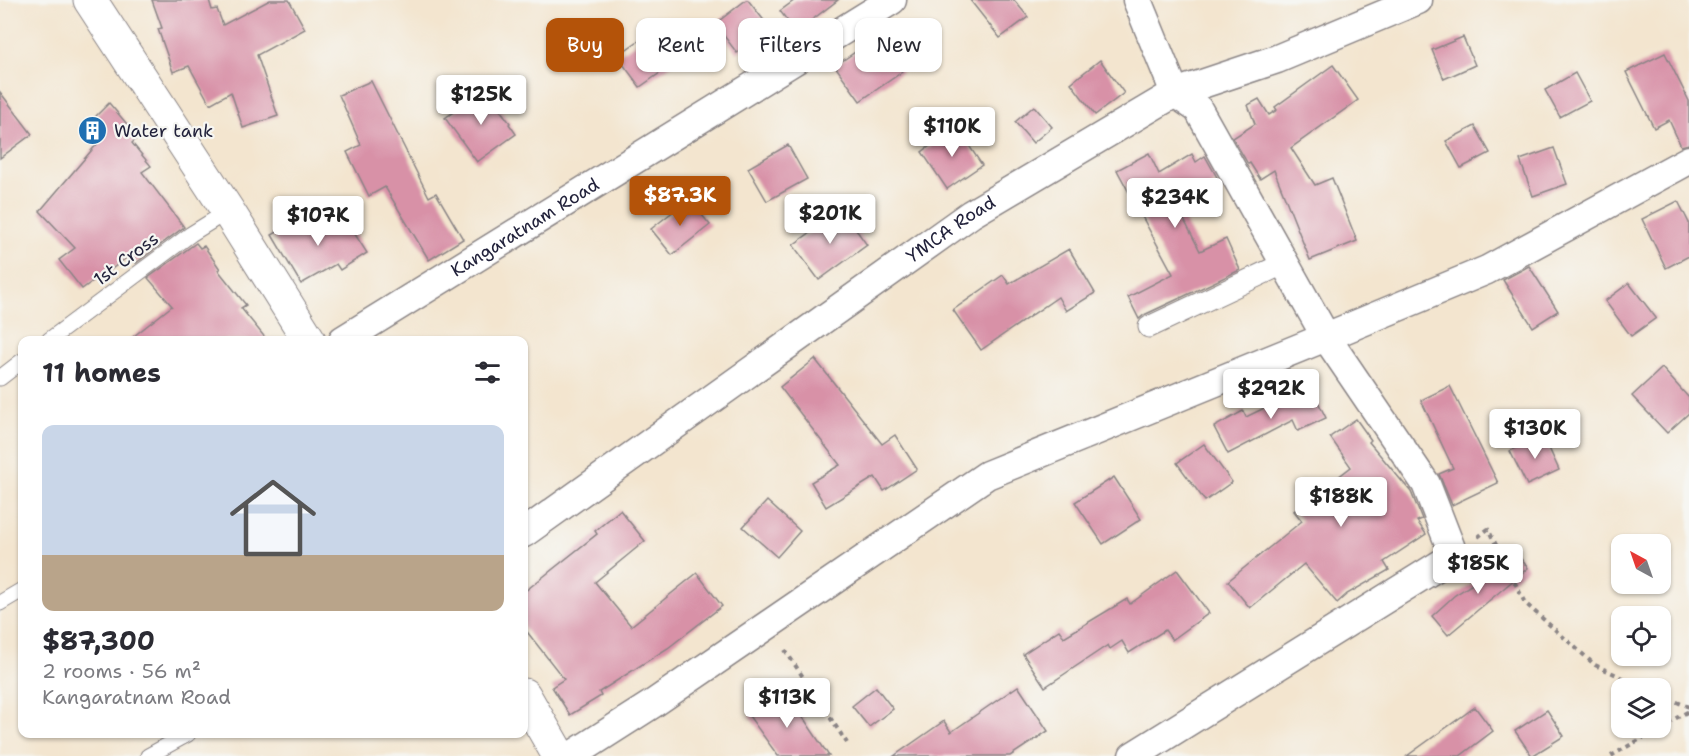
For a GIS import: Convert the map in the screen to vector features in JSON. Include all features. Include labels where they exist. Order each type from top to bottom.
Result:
[{"type":"street","points":[[90,0],[306,336]]},
{"type":"street","name":"Kangaratnam Road","points":[[349,336],[892,0]]},
{"type":"street","points":[[1133,756],[1454,556],[1426,484],[1326,337],[1198,109],[1175,93],[1137,0]]},
{"type":"street","name":"YMCA Road","points":[[528,530],[971,214],[1175,93],[1277,58],[1418,0]]},
{"type":"street","points":[[570,756],[654,703],[987,475],[1487,270],[1689,160]]},
{"type":"street","points":[[1149,327],[1285,263]]},
{"type":"street","points":[[528,702],[559,756]]},
{"type":"lane","name":"1st Cross","points":[[55,336],[191,234],[228,211]]},
{"type":"lane","points":[[0,378],[18,364]]},
{"type":"lane","points":[[0,603],[18,592]]},
{"type":"lane","points":[[148,756],[181,738]]},
{"type":"path","points":[[1454,556],[1488,529],[1525,603],[1595,665],[1624,678]]},
{"type":"path","points":[[768,625],[847,743]]},
{"type":"path","points":[[1671,700],[1689,709]]},
{"type":"path","points":[[1671,720],[1689,709]]},
{"type":"path","points":[[1611,756],[1641,738]]},
{"type":"building","points":[[152,0],[209,0],[212,10],[217,9],[223,25],[270,0],[289,0],[305,29],[257,55],[278,116],[243,128],[231,92],[210,104],[189,66],[173,72],[158,29],[162,28]]},
{"type":"building","points":[[748,0],[762,18],[738,18],[737,53],[726,38],[726,18],[723,18]]},
{"type":"building","points":[[795,0],[838,0],[814,18],[785,18],[780,11]]},
{"type":"building","points":[[970,0],[1014,0],[1028,17],[1000,38]]},
{"type":"building","points":[[1463,37],[1475,65],[1444,79],[1432,50]]},
{"type":"building","points":[[636,43],[636,72],[661,72],[640,87],[624,65],[624,51]]},
{"type":"building","points":[[855,52],[855,72],[902,72],[860,101],[839,72],[843,72],[843,60]]},
{"type":"building","points":[[1665,53],[1689,101],[1689,144],[1681,146],[1669,120],[1654,128],[1626,72]]},
{"type":"building","points":[[1100,60],[1124,93],[1095,115],[1071,83]]},
{"type":"building","points":[[1333,65],[1358,100],[1291,148],[1315,185],[1332,178],[1357,241],[1310,260],[1274,170],[1260,179],[1233,138],[1255,124],[1248,105],[1259,99],[1269,115],[1277,110],[1275,107]]},
{"type":"building","points":[[1575,73],[1590,101],[1560,117],[1545,90]]},
{"type":"building","points":[[371,81],[429,197],[436,193],[463,239],[429,260],[385,187],[369,196],[347,152],[361,145],[339,95]]},
{"type":"building","points":[[485,90],[516,134],[477,162],[445,118]]},
{"type":"building","points":[[0,92],[32,134],[0,158]]},
{"type":"building","points":[[109,103],[138,137],[132,143],[151,166],[142,172],[184,227],[136,263],[129,256],[82,289],[59,260],[75,248],[40,211],[97,144],[82,130]]},
{"type":"building","points":[[1034,106],[1052,127],[1033,143],[1015,122]]},
{"type":"building","points":[[1475,126],[1490,153],[1461,168],[1446,141]]},
{"type":"building","points":[[949,132],[960,132],[982,165],[947,189],[922,152]]},
{"type":"building","points":[[788,145],[807,179],[767,201],[748,168]]},
{"type":"building","points":[[1554,148],[1567,184],[1533,196],[1520,160]]},
{"type":"building","points":[[1149,153],[1159,174],[1192,154],[1196,162],[1205,156],[1219,181],[1177,206],[1200,251],[1226,239],[1240,270],[1139,319],[1128,297],[1173,274],[1117,170]]},
{"type":"building","points":[[689,199],[710,225],[672,255],[651,229]]},
{"type":"building","points":[[1678,201],[1689,223],[1689,256],[1666,268],[1642,219]]},
{"type":"building","points":[[842,210],[867,245],[819,280],[793,245]]},
{"type":"building","points":[[312,212],[324,233],[346,220],[367,253],[340,270],[336,264],[301,284],[272,235]]},
{"type":"building","points":[[196,243],[200,248],[204,246],[220,269],[218,270],[246,305],[241,308],[264,336],[134,336],[172,306],[148,278]]},
{"type":"building","points":[[1069,249],[1095,293],[1066,311],[1058,297],[981,350],[953,310],[1003,275],[1009,284]]},
{"type":"building","points":[[1529,266],[1558,311],[1533,327],[1503,280]]},
{"type":"building","points":[[1629,283],[1656,318],[1631,336],[1605,301]]},
{"type":"building","points":[[815,359],[882,444],[895,435],[917,469],[884,491],[875,477],[826,507],[811,482],[840,465],[780,387]]},
{"type":"building","points":[[1662,368],[1689,398],[1689,413],[1667,433],[1632,396]]},
{"type":"building","points":[[1310,386],[1326,418],[1298,431],[1293,420],[1228,454],[1214,427],[1243,411],[1246,417]]},
{"type":"building","points":[[1450,386],[1498,483],[1452,505],[1439,474],[1453,468],[1421,400]]},
{"type":"building","points":[[1356,419],[1371,440],[1369,442],[1411,492],[1422,519],[1417,521],[1426,534],[1384,562],[1389,570],[1347,594],[1337,603],[1304,564],[1250,608],[1228,581],[1302,521],[1294,511],[1351,467],[1330,437]]},
{"type":"building","points":[[1543,435],[1559,470],[1527,485],[1510,451]]},
{"type":"building","points":[[1204,444],[1232,482],[1205,501],[1177,463]]},
{"type":"building","points":[[1114,477],[1141,519],[1103,544],[1075,502]]},
{"type":"building","points":[[767,501],[800,531],[777,557],[743,527]]},
{"type":"building","points":[[620,510],[645,541],[595,582],[631,626],[697,573],[722,606],[668,648],[599,692],[601,696],[570,715],[552,687],[564,679],[528,633],[528,589],[597,534],[595,531]]},
{"type":"building","points":[[1518,555],[1528,568],[1448,635],[1432,616],[1455,595]]},
{"type":"building","points":[[1177,570],[1209,613],[1172,640],[1165,630],[1129,653],[1122,641],[1110,649],[1108,645],[1045,687],[1023,654],[1059,630],[1064,637],[1127,599],[1130,604]]},
{"type":"building","points":[[1018,686],[1048,731],[1010,756],[894,756],[944,721],[951,732]]},
{"type":"building","points":[[876,687],[893,709],[869,727],[852,706]]},
{"type":"building","points":[[783,691],[829,756],[778,756],[749,716]]},
{"type":"building","points":[[1475,707],[1493,731],[1460,756],[1407,756]]},
{"type":"building","points":[[1547,710],[1564,736],[1532,756],[1515,731]]},
{"type":"place","name":"Water tank","points":[[93,131]]}]
